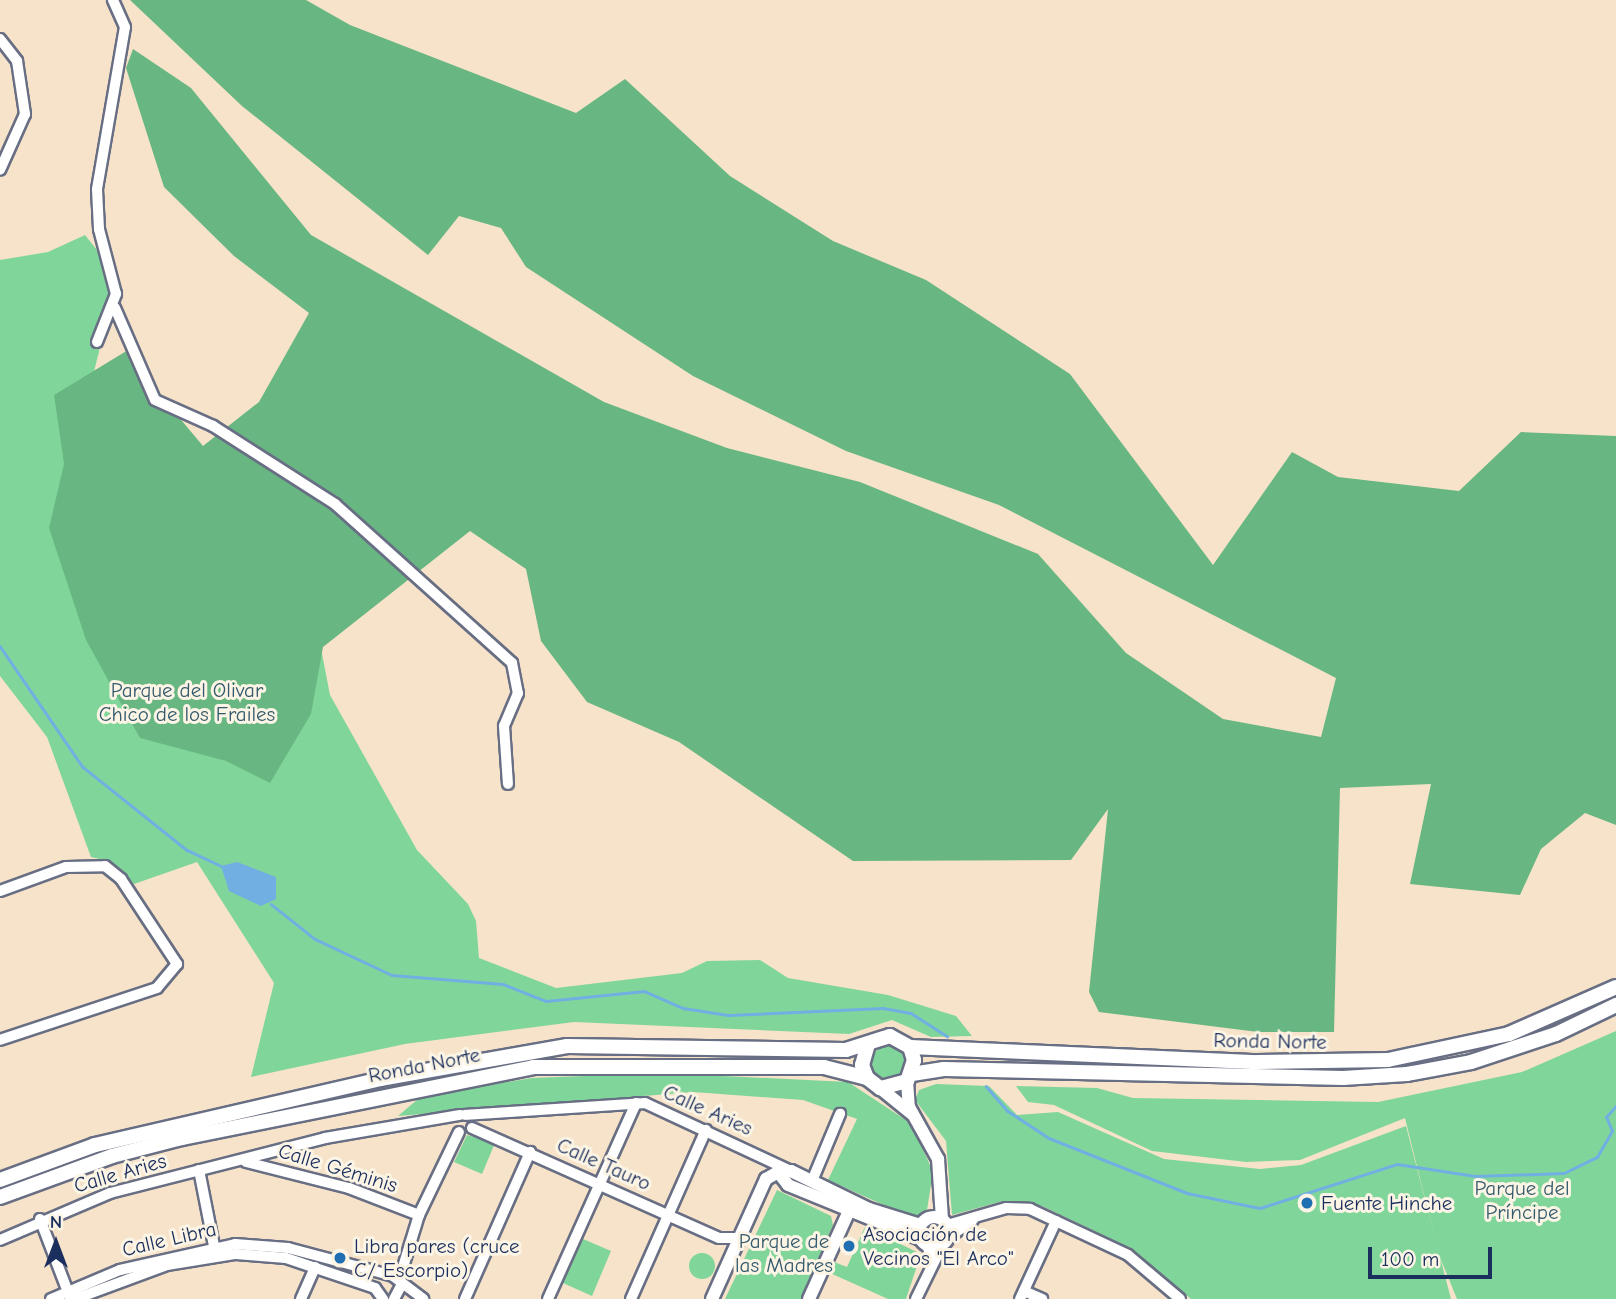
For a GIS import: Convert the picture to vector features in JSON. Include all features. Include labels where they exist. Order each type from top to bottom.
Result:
[{"type":"highway","name":"Ronda Norte","points":[[0,1180],[95,1144],[500,1055],[567,1046],[846,1050],[890,1036],[910,1047],[1258,1062],[1388,1060],[1509,1034],[1616,987]]},
{"type":"highway","name":"Ronda Norte","points":[[0,1197],[182,1138],[533,1067],[824,1067],[867,1079],[880,1088],[944,1069],[1343,1078],[1407,1073],[1544,1038],[1616,1005]]},
{"type":"highway","points":[[867,1079],[862,1065],[868,1044]]},
{"type":"highway","points":[[909,1078],[910,1047]]},
{"type":"main road","points":[[909,1078],[917,1118],[939,1159],[937,1202],[945,1231],[923,1242],[924,1222],[937,1202]]},
{"type":"main road","points":[[880,1088],[917,1118]]},
{"type":"main road","points":[[712,1299],[766,1179],[784,1172]]},
{"type":"main road","name":"Calle Aries","points":[[784,1172],[812,1181],[850,1206],[923,1242]]},
{"type":"main road","name":"Calle Aries","points":[[784,1172],[788,1185],[850,1206],[924,1222],[945,1231]]},
{"type":"main road","points":[[809,1299],[850,1206]]},
{"type":"street","points":[[113,0],[125,27],[97,189],[115,308],[155,400],[213,426],[335,504],[512,663],[518,693],[505,726],[508,784]]},
{"type":"street","points":[[0,39],[17,61],[25,114],[0,170]]},
{"type":"street","points":[[97,342],[115,308]]},
{"type":"street","points":[[0,891],[66,867],[105,866],[121,879],[177,964],[157,988],[0,1040]]},
{"type":"street","points":[[548,1299],[636,1103]]},
{"type":"street","name":"Calle Aries","points":[[0,1240],[40,1219],[199,1170],[245,1162],[325,1138],[463,1115],[636,1103],[706,1130],[784,1172]]},
{"type":"street","points":[[812,1181],[840,1114]]},
{"type":"street","points":[[459,1132],[472,1128],[463,1115]]},
{"type":"street","points":[[380,1289],[399,1264],[459,1132],[463,1115]]},
{"type":"street","name":"Calle Tauro","points":[[472,1128],[719,1238],[740,1238]]},
{"type":"street","points":[[631,1299],[706,1130]]},
{"type":"street","points":[[465,1299],[530,1152]]},
{"type":"street","name":"Calle Géminis","points":[[245,1162],[349,1188],[419,1215]]},
{"type":"street","points":[[199,1170],[215,1251]]},
{"type":"street","points":[[916,1299],[945,1231],[979,1216],[1030,1209],[1128,1255],[1180,1299]]},
{"type":"street","points":[[40,1219],[71,1296]]},
{"type":"street","points":[[1042,1299],[1022,1295],[1056,1221]]},
{"type":"street","points":[[719,1238],[732,1258]]},
{"type":"street","points":[[923,1242],[933,1262]]},
{"type":"street","name":"Calle Libra","points":[[51,1299],[71,1296],[120,1270],[215,1251],[288,1248],[380,1289]]},
{"type":"street","name":"Calle Libra","points":[[215,1251],[261,1254],[315,1267],[380,1289]]},
{"type":"street","points":[[398,1298],[399,1264]]},
{"type":"street","points":[[300,1299],[315,1267]]},
{"type":"street","points":[[380,1289],[400,1283]]},
{"type":"street","points":[[400,1283],[423,1299]]},
{"type":"green space","points":[[130,0],[306,0],[350,25],[576,113],[625,79],[730,176],[833,241],[926,280],[1070,374],[1213,565],[1292,452],[1338,477],[1459,491],[1521,432],[1616,436],[1616,825],[1585,813],[1541,849],[1520,895],[1410,884],[1431,784],[1340,788],[1334,1032],[1258,1032],[1099,1012],[1089,992],[1108,809],[1071,860],[853,861],[679,742],[587,702],[541,641],[526,569],[470,531],[323,647],[311,714],[270,783],[226,761],[140,738],[86,640],[49,528],[64,464],[54,395],[133,347],[146,378],[203,446],[259,402],[309,313],[234,256],[164,187],[126,68],[133,49],[191,88],[311,235],[604,402],[727,448],[860,482],[1038,554],[1126,653],[1223,719],[1321,737],[1336,678],[999,505],[846,451],[693,376],[526,267],[501,228],[459,216],[428,255],[242,106]]},
{"type":"green space","name":"Parque del Olivar Chico de los Frailes","points":[[85,235],[105,260],[112,299],[87,400],[318,633],[330,695],[417,850],[468,904],[476,921],[479,958],[556,988],[682,973],[707,961],[760,960],[788,978],[888,995],[956,1016],[972,1036],[931,1037],[892,1020],[849,1034],[574,1022],[405,1044],[251,1077],[274,983],[197,862],[134,884],[112,862],[91,857],[47,737],[0,676],[0,260],[48,252]]},
{"type":"green space","name":"Parque del Príncipe","points":[[1616,1031],[1616,1299],[1457,1299],[1439,1255],[1405,1118],[1300,1160],[1246,1162],[1152,1151],[1054,1105],[1028,1102],[1016,1086],[1097,1088],[1133,1098],[1378,1102],[1522,1072]]},
{"type":"green space","points":[[888,1046],[900,1051],[905,1063],[900,1075],[888,1080],[876,1075],[871,1063],[876,1051]]},
{"type":"green space","points":[[662,1073],[848,1082],[912,1124],[933,1172],[927,1210],[916,1216],[897,1211],[828,1180],[857,1119],[803,1100],[693,1092],[398,1116],[418,1099],[458,1090],[532,1078]]},
{"type":"green space","points":[[936,1084],[989,1086],[1017,1115],[1058,1112],[1164,1159],[1260,1169],[1301,1165],[1406,1126],[1451,1299],[1191,1299],[1130,1248],[1042,1206],[1003,1201],[952,1215],[946,1141],[915,1100],[919,1090]]},
{"type":"green space","points":[[467,1135],[495,1143],[482,1174],[454,1162]]},
{"type":"green space","name":"Parque de las Madres","points":[[777,1190],[831,1216],[833,1225],[801,1299],[725,1299]]},
{"type":"green space","points":[[865,1227],[921,1254],[906,1299],[888,1299],[830,1273],[834,1262],[847,1267]]},
{"type":"green space","points":[[583,1239],[611,1251],[592,1296],[563,1283]]},
{"type":"green space","points":[[702,1253],[711,1257],[715,1266],[711,1275],[702,1279],[693,1275],[689,1266],[693,1257]]},
{"type":"water","points":[[237,862],[276,877],[276,899],[261,906],[229,891],[221,866]]},
{"type":"waterway","points":[[0,646],[83,767],[187,850],[221,866]]},
{"type":"waterway","points":[[271,904],[315,939],[392,975],[503,984],[546,1001],[644,991],[683,1008],[729,1015],[883,1008],[911,1013],[947,1036]]},
{"type":"waterway","points":[[986,1086],[1008,1111],[1049,1138],[1187,1193],[1260,1208],[1397,1164],[1475,1176],[1564,1173],[1597,1157],[1612,1131],[1606,1117],[1616,1106]]},
{"type":"place","name":"Fuente Hinche","points":[[1307,1203]]},
{"type":"place","name":"Asociación de Vecinos \"El Arco\"","points":[[849,1246]]},
{"type":"place","name":"Libra pares (cruce C/ Escorpio)","points":[[340,1258]]}]
